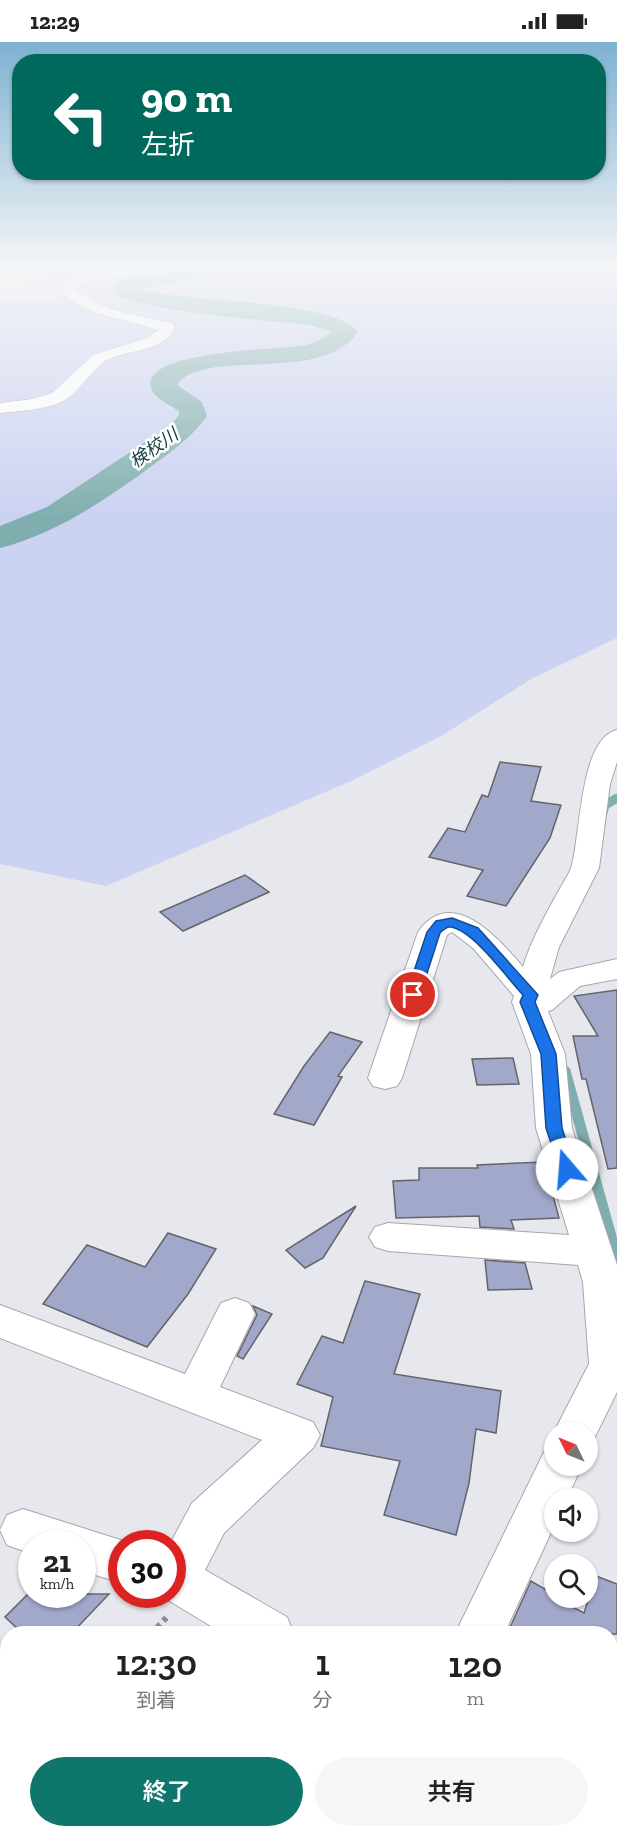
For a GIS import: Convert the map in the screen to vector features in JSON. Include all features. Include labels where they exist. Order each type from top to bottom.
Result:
[{"type":"street","points":[[0,408],[33,405],[58,397],[99,358],[123,350]]},
{"type":"street","points":[[581,1422],[610,1364],[603,1282],[554,1128],[548,1054],[540,997],[544,947],[585,868],[597,784],[610,745],[617,737]]},
{"type":"street","points":[[385,1078],[434,932],[441,924],[452,922],[473,931],[540,997]]},
{"type":"street","points":[[540,997],[570,980],[617,969]]},
{"type":"street","points":[[388,1237],[594,1251]]},
{"type":"street","points":[[195,1396],[235,1314]]},
{"type":"street","points":[[0,1321],[298,1435],[208,1518],[186,1556]]},
{"type":"street","points":[[482,1626],[555,1476]]},
{"type":"street","points":[[186,1584],[257,1626]]},
{"type":"shaded area","points":[[0,350],[617,350],[617,638],[531,679],[443,735],[351,781],[106,886],[0,864]]},
{"type":"building","points":[[500,762],[541,767],[531,801],[561,805],[550,838],[506,906],[467,896],[483,870],[429,857],[448,828],[465,832],[482,795],[488,797]]},
{"type":"building","points":[[245,875],[269,892],[183,931],[160,912]]},
{"type":"building","points":[[617,990],[617,1168],[608,1169],[586,1079],[582,1079],[573,1036],[598,1036],[574,996]]},
{"type":"building","points":[[330,1032],[362,1042],[338,1076],[342,1077],[314,1125],[274,1114],[304,1066]]},
{"type":"building","points":[[513,1058],[519,1084],[477,1085],[472,1059]]},
{"type":"building","points":[[544,1162],[559,1218],[511,1220],[514,1229],[480,1227],[479,1216],[396,1218],[393,1181],[419,1180],[419,1168],[478,1168],[477,1165]]},
{"type":"building","points":[[356,1206],[323,1258],[305,1268],[286,1250]]},
{"type":"building","points":[[168,1233],[216,1249],[188,1294],[147,1347],[43,1304],[87,1245],[145,1267]]},
{"type":"building","points":[[485,1260],[525,1263],[532,1289],[488,1290]]},
{"type":"building","points":[[365,1281],[420,1294],[394,1374],[501,1391],[496,1433],[476,1429],[469,1483],[456,1535],[384,1515],[400,1461],[321,1446],[333,1397],[297,1384],[322,1336],[343,1343]]},
{"type":"building","points":[[253,1306],[272,1314],[243,1359],[237,1356],[257,1315]]},
{"type":"building","points":[[598,1577],[617,1584],[617,1626],[511,1626],[531,1581],[544,1589],[544,1608],[574,1608],[584,1613],[586,1608],[598,1608]]},
{"type":"building","points":[[96,1594],[108,1595],[96,1608]]},
{"type":"building","points":[[18,1604],[18,1608],[96,1608],[79,1626],[15,1626],[5,1617]]},
{"type":"waterway","name":"検校川","points":[[0,538],[59,514],[121,474],[181,431],[193,416],[192,408],[164,388],[164,380],[182,368],[205,362],[286,355],[317,350]]},
{"type":"waterway","points":[[603,813],[605,805],[617,798]]},
{"type":"waterway","points":[[565,1071],[617,1258]]},
{"type":"route","points":[[413,995],[434,932],[441,924],[452,922],[473,931],[530,995],[528,1002],[548,1054],[554,1128],[567,1169]]}]
